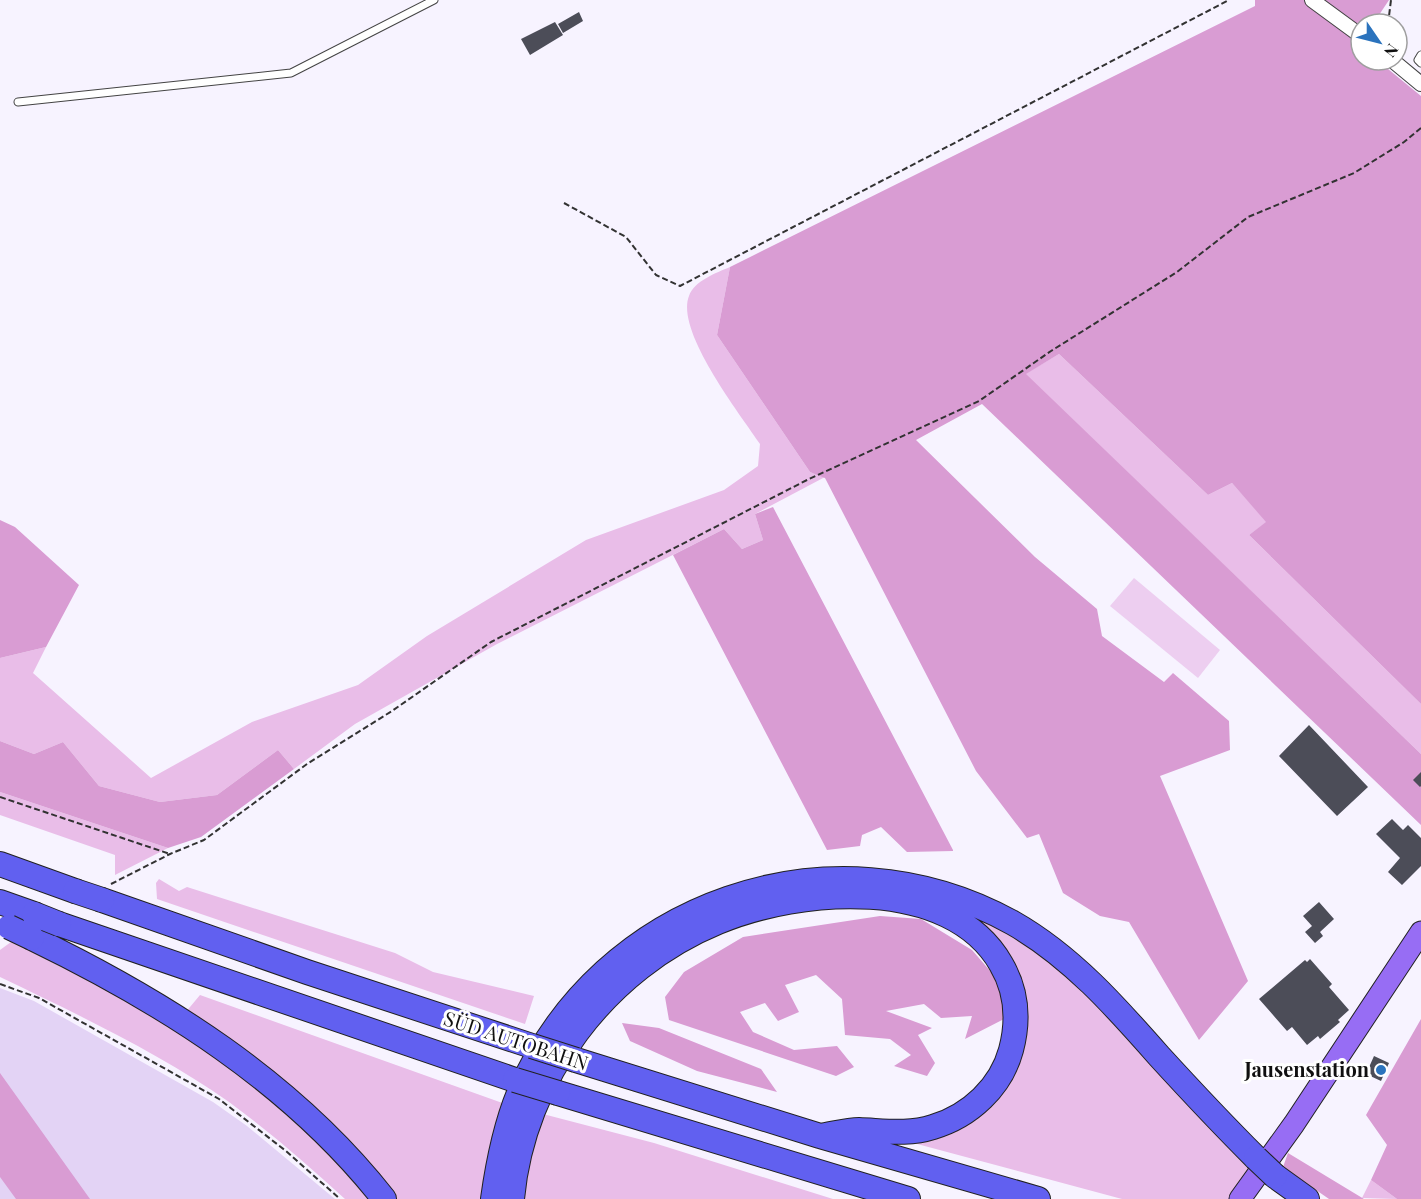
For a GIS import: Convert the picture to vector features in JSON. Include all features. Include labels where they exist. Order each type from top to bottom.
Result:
[{"type":"highway","name":"SÜD AUTOBAHN","points":[[0,864],[307,972],[532,1046],[820,1136],[1038,1199]]},
{"type":"highway","points":[[493,1199],[507,1127],[528,1074],[561,1020],[585,991],[610,967],[643,940],[713,903],[755,890],[797,882],[843,879],[888,881],[933,890],[994,914],[1047,945],[1112,1003],[1214,1116],[1256,1158],[1275,1176],[1306,1199]]},
{"type":"highway","points":[[512,1199],[519,1153],[530,1118],[565,1048],[588,1016],[610,993],[658,954],[676,943],[719,921],[756,909],[793,900],[828,897],[900,901],[931,909],[970,930],[998,958],[1014,994],[1015,1035],[1001,1074],[990,1091],[973,1107],[934,1127],[888,1133],[858,1130],[820,1136]]},
{"type":"highway","name":"SÜD AUTOBAHN","points":[[0,902],[33,926],[59,924],[515,1080],[908,1199]]},
{"type":"highway","points":[[5,925],[33,926],[238,1058],[306,1116],[384,1199]]},
{"type":"main road","points":[[1240,1199],[1294,1124],[1421,932]]},
{"type":"street","points":[[1312,0],[1349,27]]},
{"type":"street","points":[[1406,72],[1421,84]]},
{"type":"lane","points":[[18,102],[291,73],[434,0]]},
{"type":"lane","points":[[1421,55],[1418,60],[1421,63]]},
{"type":"path","points":[[564,203],[626,237],[656,275],[680,286],[1229,0]]},
{"type":"path","points":[[0,797],[170,854],[204,840],[307,764],[392,711],[491,642],[807,480],[979,401],[1052,351],[1177,272],[1248,217],[1354,173],[1404,142],[1421,128]]},
{"type":"path","points":[[0,984],[39,998],[219,1099],[286,1152],[340,1199]]},
{"type":"shaded area","points":[[1255,0],[1389,0],[1381,12],[1349,12],[1349,72],[1392,72],[1421,96],[1421,704],[1249,535],[1266,522],[1232,483],[1208,495],[1059,354],[1026,374],[1421,754],[1421,825],[982,404],[916,440],[1035,557],[1097,609],[1102,636],[1164,682],[1173,673],[1229,721],[1230,750],[1160,776],[1248,981],[1199,1040],[1129,922],[1100,916],[1063,893],[1039,834],[1027,838],[976,771],[825,478],[810,472],[717,335],[730,267],[1255,6]]},
{"type":"shaded area","points":[[730,267],[717,335],[810,472],[825,477],[755,514],[763,540],[742,549],[724,529],[497,644],[355,724],[294,769],[278,750],[217,795],[160,802],[99,786],[63,742],[34,754],[0,741],[0,658],[46,647],[33,673],[151,778],[252,722],[358,685],[427,636],[586,540],[724,490],[758,466],[760,444],[712,372],[691,330],[687,311],[689,296],[696,286],[706,278]]},
{"type":"shaded area","points":[[1059,354],[1208,495],[1232,483],[1267,522],[1249,535],[1421,704],[1421,754],[1025,374]]},
{"type":"shaded area","points":[[773,507],[953,851],[907,852],[881,827],[862,835],[860,846],[827,850],[673,555],[724,529],[742,549],[763,540],[755,514]]},
{"type":"shaded area","points":[[0,520],[15,527],[79,585],[46,647],[0,658]]},
{"type":"shaded area","points":[[1134,578],[1220,650],[1198,678],[1110,606]]},
{"type":"shaded area","points":[[0,741],[34,754],[63,742],[99,786],[160,802],[217,795],[278,750],[294,769],[201,837],[168,848],[0,792]]},
{"type":"shaded area","points":[[0,792],[168,848],[115,875],[115,855],[0,815]]},
{"type":"shaded area","points":[[159,879],[179,891],[187,887],[395,953],[433,972],[534,996],[525,1024],[157,899],[156,883]]},
{"type":"shaded area","points":[[973,911],[1036,949],[1121,1024],[1250,1170],[1229,1199],[1122,1199],[906,1141],[955,1128],[1026,1032],[974,923]]},
{"type":"shaded area","points":[[880,916],[921,919],[972,950],[998,980],[1006,1018],[965,1039],[972,1016],[941,1018],[924,1004],[886,1011],[932,1028],[918,1035],[935,1063],[927,1076],[894,1066],[911,1055],[890,1039],[845,1035],[842,999],[816,975],[785,985],[799,1012],[778,1021],[765,1003],[740,1012],[753,1032],[794,1050],[837,1046],[854,1067],[836,1076],[669,1020],[665,997],[684,972],[743,937]]},
{"type":"shaded area","points":[[11,942],[37,952],[167,1020],[283,1108],[374,1199],[345,1199],[274,1137],[203,1084],[117,1035],[0,977],[0,950]]},
{"type":"shaded area","points":[[0,988],[34,1001],[213,1102],[247,1126],[335,1199],[0,1199]]},
{"type":"shaded area","points":[[200,995],[508,1105],[483,1199],[395,1199],[185,1013]]},
{"type":"shaded area","points":[[1421,1019],[1421,1199],[1397,1199],[1371,1180],[1387,1145],[1366,1115]]},
{"type":"shaded area","points":[[622,1023],[659,1028],[761,1069],[777,1092],[697,1071],[630,1041]]},
{"type":"shaded area","points":[[0,1073],[90,1199],[16,1199],[0,1177]]},
{"type":"shaded area","points":[[543,1114],[654,1143],[833,1199],[522,1199],[532,1145]]},
{"type":"shaded area","points":[[1288,1153],[1364,1199],[1329,1199],[1283,1167]]},
{"type":"shaded area","points":[[1371,1180],[1397,1199],[1362,1198]]},
{"type":"building","points":[[579,12],[583,21],[563,33],[558,24]]},
{"type":"building","points":[[555,22],[563,35],[530,55],[521,39]]},
{"type":"building","points":[[1309,725],[1368,787],[1337,816],[1279,756]]},
{"type":"building","points":[[1421,772],[1421,786],[1420,787],[1413,780]]},
{"type":"building","points":[[1392,819],[1403,830],[1408,825],[1421,838],[1421,866],[1402,885],[1388,872],[1400,858],[1376,834]]},
{"type":"building","points":[[1319,902],[1334,919],[1320,932],[1323,936],[1315,943],[1305,932],[1312,926],[1303,916]]},
{"type":"building","points":[[1310,959],[1332,984],[1329,987],[1349,1010],[1338,1020],[1340,1022],[1320,1039],[1318,1036],[1307,1045],[1292,1027],[1287,1031],[1259,999],[1305,960],[1307,962]]},
{"type":"building","points":[[1374,1056],[1389,1063],[1381,1081],[1366,1074]]},
{"type":"place","name":"Jausenstation","points":[[1381,1070]]}]
